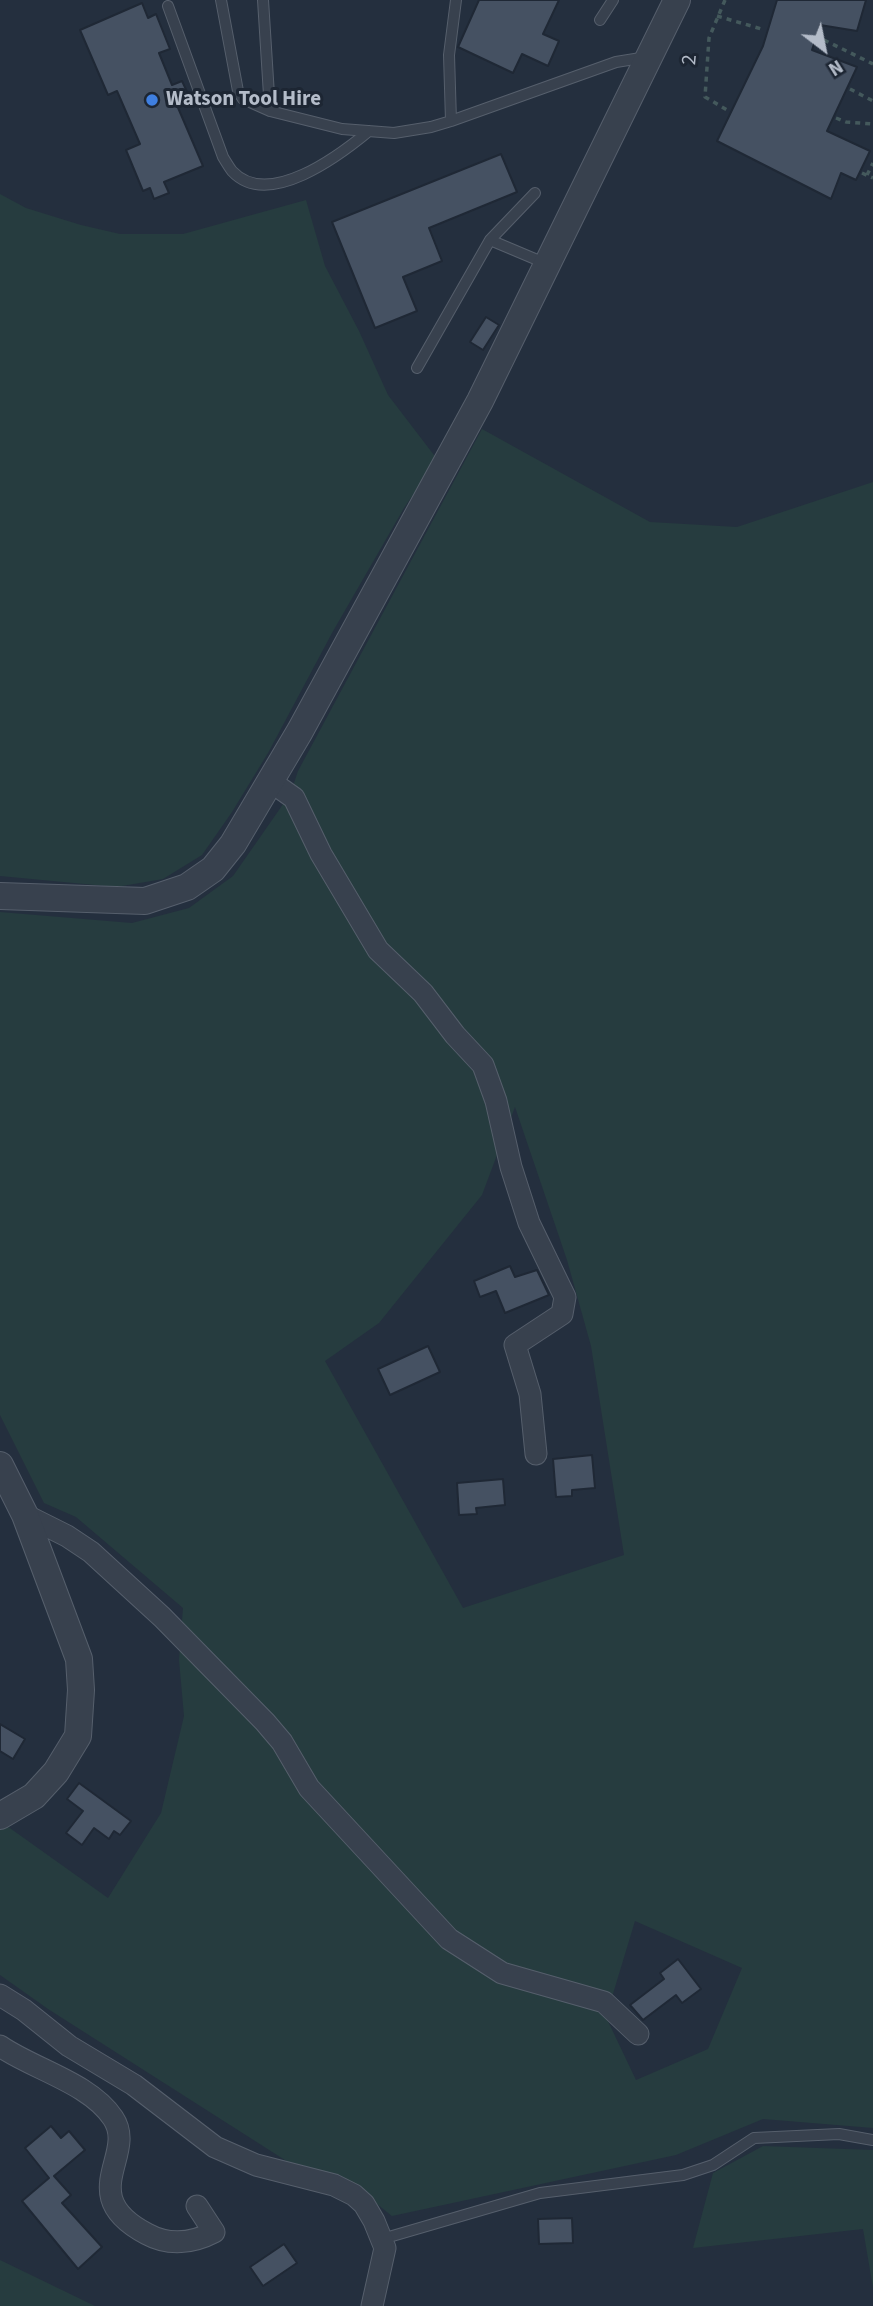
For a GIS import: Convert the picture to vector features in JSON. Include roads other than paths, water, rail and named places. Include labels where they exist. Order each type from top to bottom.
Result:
[{"type":"street","points":[[0,896],[145,901],[187,887],[213,869],[226,852],[300,731],[480,401],[677,0]]},
{"type":"street","points":[[270,781],[294,798],[321,854],[378,950],[423,993],[455,1035],[483,1065],[496,1101],[528,1223],[565,1297],[562,1314],[515,1345],[530,1394],[536,1454]]},
{"type":"street","points":[[0,1465],[25,1515],[79,1659],[80,1713],[78,1736],[57,1772],[34,1796],[0,1816]]},
{"type":"street","points":[[25,1515],[67,1536],[91,1552],[162,1617],[265,1721],[282,1742],[309,1788],[449,1940],[502,1973],[604,2002],[638,2034]]},
{"type":"street","points":[[0,1995],[24,2010],[69,2046],[134,2085],[215,2147],[256,2165],[334,2185],[354,2195],[363,2204],[385,2248],[372,2306]]},
{"type":"street","points":[[0,2046],[80,2089],[101,2104],[113,2118],[120,2132],[109,2182],[120,2214],[134,2227],[169,2242],[190,2241],[206,2236],[214,2232],[197,2206]]},
{"type":"lane","points":[[221,0],[238,91],[243,99],[270,111],[342,129],[394,133],[431,127],[616,62],[648,57]]},
{"type":"lane","points":[[263,0],[270,111]]},
{"type":"lane","points":[[451,121],[449,55],[456,0]]},
{"type":"lane","points":[[600,20],[613,0]]},
{"type":"lane","points":[[168,6],[223,157],[234,173],[253,183],[272,186],[306,174],[343,153],[369,131]]},
{"type":"lane","points":[[418,368],[490,240],[535,193]]},
{"type":"lane","points":[[490,240],[547,264]]},
{"type":"lane","points":[[382,2239],[540,2193],[683,2175],[713,2165],[754,2138],[839,2134],[873,2140]]},
{"type":"place","name":"Watson Tool Hire","points":[[152,100]]}]
